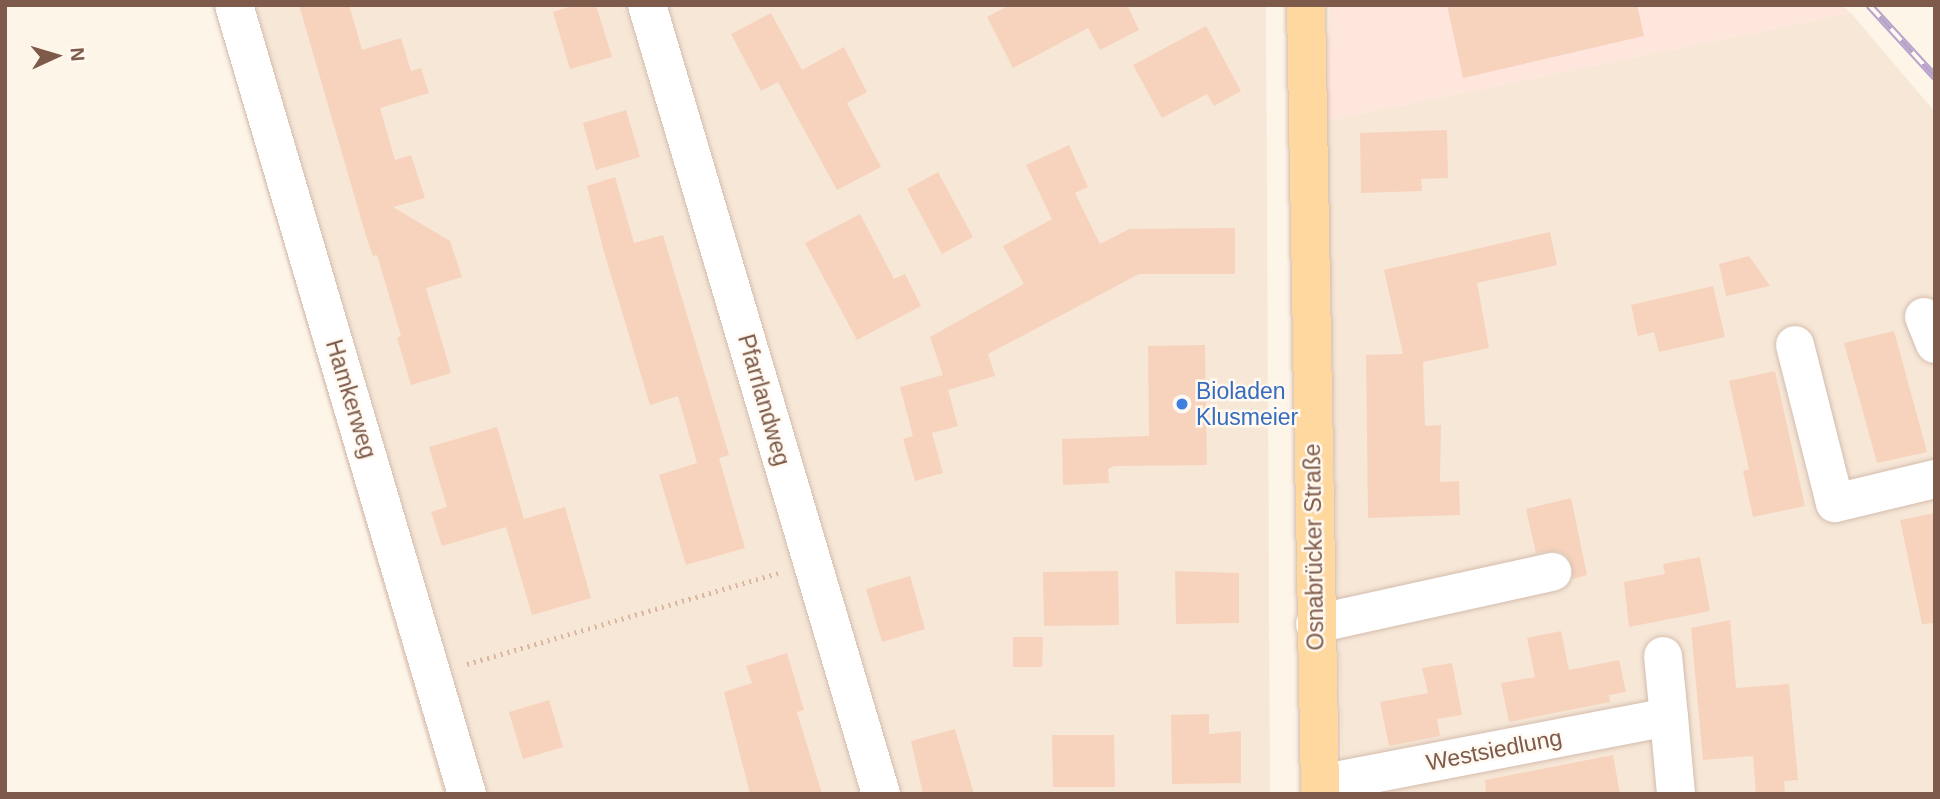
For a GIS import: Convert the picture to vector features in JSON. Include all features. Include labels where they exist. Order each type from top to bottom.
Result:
[{"type":"main road","name":"Osnabrücker Straße","points":[[1306,5],[1320,789]]},
{"type":"street","name":"Hamkerweg","points":[[234,5],[467,794]]},
{"type":"street","name":"Pfarrlandweg","points":[[647,5],[880,794]]},
{"type":"street","points":[[1795,345],[1835,503],[1935,479]]},
{"type":"street","points":[[1315,624],[1552,572]]},
{"type":"street","points":[[1663,656],[1676,794]]},
{"type":"street","name":"Westsiedlung","points":[[1320,789],[1669,716]]},
{"type":"path","points":[[433,674],[812,563]]},
{"type":"shaded area","points":[[213,5],[1266,5],[1270,794],[443,794]]},
{"type":"shaded area","points":[[1330,5],[1842,5],[1851,13],[1326,121]]},
{"type":"shaded area","points":[[1851,13],[1935,112],[1935,794],[1343,794],[1326,121]]},
{"type":"building","points":[[299,5],[349,5],[362,50],[401,38],[411,71],[421,68],[429,93],[380,108],[395,160],[411,155],[425,198],[393,207],[450,241],[462,277],[426,288],[451,373],[411,385],[397,338],[401,336],[377,255],[373,256],[366,236]]},
{"type":"building","points":[[575,5],[596,5],[612,57],[570,69],[553,12]]},
{"type":"building","points":[[1010,5],[1132,5],[1128,7],[1139,30],[1100,50],[1088,28],[1013,68],[987,17]]},
{"type":"building","points":[[1447,5],[1637,5],[1644,36],[1463,78]]},
{"type":"building","points":[[771,13],[802,70],[844,47],[867,92],[847,103],[881,167],[837,190],[778,82],[761,91],[731,34]]},
{"type":"building","points":[[1206,26],[1241,91],[1214,106],[1207,94],[1162,118],[1133,65]]},
{"type":"building","points":[[626,110],[640,157],[596,170],[583,123]]},
{"type":"building","points":[[1447,130],[1448,178],[1421,179],[1422,191],[1361,193],[1360,133]]},
{"type":"building","points":[[1069,145],[1088,187],[1075,193],[1100,244],[1129,229],[1235,228],[1235,274],[1139,274],[988,354],[995,376],[948,390],[958,426],[932,433],[943,473],[915,481],[903,439],[913,436],[900,387],[943,375],[930,337],[1024,284],[1003,246],[1052,219],[1026,165]]},
{"type":"building","points":[[938,172],[973,237],[942,254],[907,189]]},
{"type":"building","points":[[615,177],[634,243],[663,235],[729,455],[719,458],[745,548],[686,565],[659,475],[697,463],[678,396],[650,405],[604,252],[587,186]]},
{"type":"building","points":[[860,214],[894,279],[905,274],[921,306],[857,340],[805,243]]},
{"type":"building","points":[[1550,232],[1557,265],[1477,283],[1489,348],[1423,362],[1425,426],[1441,425],[1440,482],[1459,481],[1460,515],[1368,518],[1366,355],[1403,354],[1384,270]]},
{"type":"building","points":[[1749,256],[1770,286],[1726,296],[1719,264]]},
{"type":"building","points":[[1713,286],[1725,337],[1659,352],[1654,332],[1638,336],[1631,305]]},
{"type":"building","points":[[1894,331],[1927,452],[1877,463],[1844,343]]},
{"type":"building","points":[[1205,345],[1207,465],[1114,466],[1108,469],[1109,483],[1063,485],[1062,439],[1149,436],[1148,346]]},
{"type":"building","points":[[1775,371],[1805,506],[1753,517],[1743,471],[1749,469],[1729,381]]},
{"type":"building","points":[[497,427],[524,519],[565,507],[591,598],[532,615],[506,527],[442,546],[431,512],[447,507],[429,447]]},
{"type":"building","points":[[1571,498],[1587,575],[1573,579],[1568,557],[1558,551],[1536,553],[1526,509]]},
{"type":"building","points":[[1935,513],[1935,623],[1922,624],[1900,520]]},
{"type":"building","points":[[1700,557],[1710,611],[1629,627],[1624,582],[1665,574],[1663,564]]},
{"type":"building","points":[[1118,571],[1119,625],[1044,626],[1043,572]]},
{"type":"building","points":[[1175,571],[1239,573],[1239,623],[1176,624]]},
{"type":"building","points":[[910,576],[925,629],[882,642],[866,589]]},
{"type":"building","points":[[1730,620],[1736,688],[1789,684],[1798,780],[1784,781],[1785,794],[1756,794],[1753,756],[1703,760],[1691,628]]},
{"type":"building","points":[[1561,631],[1569,670],[1619,660],[1626,692],[1609,695],[1610,702],[1509,722],[1501,683],[1535,677],[1527,638]]},
{"type":"building","points":[[1013,637],[1043,637],[1042,667],[1013,667]]},
{"type":"building","points":[[787,653],[804,710],[797,712],[822,794],[750,794],[724,692],[752,683],[746,666]]},
{"type":"building","points":[[1452,663],[1462,715],[1437,719],[1440,736],[1389,746],[1380,702],[1428,693],[1422,668]]},
{"type":"building","points":[[549,700],[563,747],[523,759],[509,712]]},
{"type":"building","points":[[1209,714],[1209,734],[1241,731],[1241,783],[1172,784],[1171,715]]},
{"type":"building","points":[[955,729],[974,794],[923,794],[911,741]]},
{"type":"building","points":[[1052,735],[1114,735],[1115,787],[1053,787]]},
{"type":"building","points":[[1613,755],[1620,794],[1486,794],[1485,780]]},
{"type":"railway","points":[[1869,5],[1935,77]]},
{"type":"place","name":"Bioladen Klusmeier","points":[[1182,404]]}]
